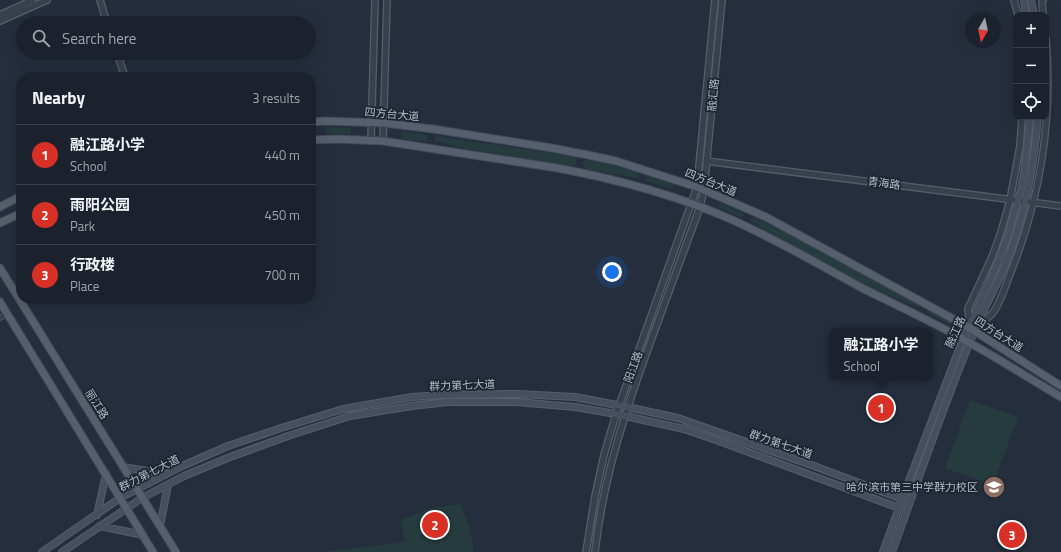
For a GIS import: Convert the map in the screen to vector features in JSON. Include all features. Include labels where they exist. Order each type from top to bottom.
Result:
[{"type":"main road","points":[[1024,0],[1026,12]]},
{"type":"main road","points":[[1031,0],[1033,12]]},
{"type":"main road","name":"融江路","points":[[973,327],[998,263],[1018,201],[1024,174],[1030,120]]},
{"type":"main road","name":"融江路","points":[[883,552],[902,499],[966,340],[998,281],[1010,253],[1026,202],[1035,151],[1038,120]]},
{"type":"main road","name":"四方台大道","points":[[316,122],[384,123],[433,129],[588,154],[616,161],[700,188],[766,217],[973,327],[1061,386]]},
{"type":"main road","name":"四方台大道","points":[[316,140],[383,141],[586,174],[640,186],[728,218],[761,234],[881,298],[966,340],[1061,397]]},
{"type":"main road","points":[[0,207],[16,199]]},
{"type":"main road","points":[[0,223],[16,215]]},
{"type":"main road","name":"丽江路","points":[[0,268],[16,294]]},
{"type":"main road","points":[[0,302],[153,552]]},
{"type":"main road","name":"丽江路","points":[[22,304],[176,552]]},
{"type":"main road","name":"融江路","points":[[892,552],[952,386],[966,340]]},
{"type":"main road","name":"群力第七大道","points":[[42,552],[120,498],[166,474],[228,446],[343,409],[412,397],[443,394],[516,394],[575,397],[678,418],[902,499]]},
{"type":"main road","name":"群力第七大道","points":[[62,552],[142,498],[184,476],[230,457],[298,432],[350,416],[448,402],[516,402],[575,407],[616,414],[684,429],[899,508]]},
{"type":"main road","points":[[123,467],[166,474]]},
{"type":"main road","points":[[97,514],[106,474]]},
{"type":"main road","points":[[160,526],[168,485]]},
{"type":"main road","points":[[100,526],[142,535]]},
{"type":"street","points":[[0,15],[32,0]]},
{"type":"street","points":[[0,21],[47,0]]},
{"type":"street","points":[[100,0],[105,16]]},
{"type":"street","points":[[371,140],[375,0]]},
{"type":"street","points":[[383,141],[387,0]]},
{"type":"street","name":"融汇路","points":[[700,188],[715,0]]},
{"type":"street","name":"融汇路","points":[[700,188],[706,161],[722,0]]},
{"type":"street","points":[[1014,0],[1017,12]]},
{"type":"street","points":[[1043,0],[1043,12]]},
{"type":"street","points":[[1022,120],[1020,146],[1013,184],[1001,232],[992,257],[968,309],[973,327],[992,314],[1000,299],[1022,244],[1030,217],[1045,136],[1048,79],[1046,48]]},
{"type":"street","points":[[119,60],[123,72]]},
{"type":"street","name":"青海路","points":[[706,161],[1061,206]]},
{"type":"street","name":"阳江路","points":[[586,552],[595,496],[604,455],[616,414],[692,204],[700,188]]},
{"type":"street","name":"阳江路","points":[[594,552],[612,457],[627,407],[700,207],[700,188]]},
{"type":"street","points":[[1007,207],[1010,226]]},
{"type":"street","points":[[1010,253],[1022,244]]},
{"type":"street","points":[[0,318],[7,314]]},
{"type":"green space","points":[[326,127],[351,128],[351,134],[327,133]]},
{"type":"green space","points":[[401,131],[429,135],[427,142],[401,139]]},
{"type":"green space","points":[[435,136],[577,157],[575,166],[563,165],[456,147],[435,141]]},
{"type":"green space","points":[[590,159],[639,173],[638,178],[584,168],[583,163],[585,160]]},
{"type":"green space","points":[[647,176],[674,184],[673,189],[646,181]]},
{"type":"green space","points":[[720,203],[744,214],[742,218],[718,207]]},
{"type":"green space","points":[[753,217],[785,231],[891,287],[920,305],[918,307],[873,289],[778,238],[750,221]]},
{"type":"green space","points":[[928,308],[951,321],[950,325],[926,312]]},
{"type":"green space","points":[[970,400],[1018,417],[993,485],[945,468]]},
{"type":"green space","points":[[461,504],[470,530],[474,552],[324,552],[405,542],[401,520],[431,508]]},
{"type":"place","name":"融江路小学","points":[[881,408]]},
{"type":"place","name":"哈尔滨市第三中学群力校区","points":[[994,487]]},
{"type":"place","name":"雨阳公园","points":[[435,525]]},
{"type":"place","name":"行政楼","points":[[1012,535]]}]
